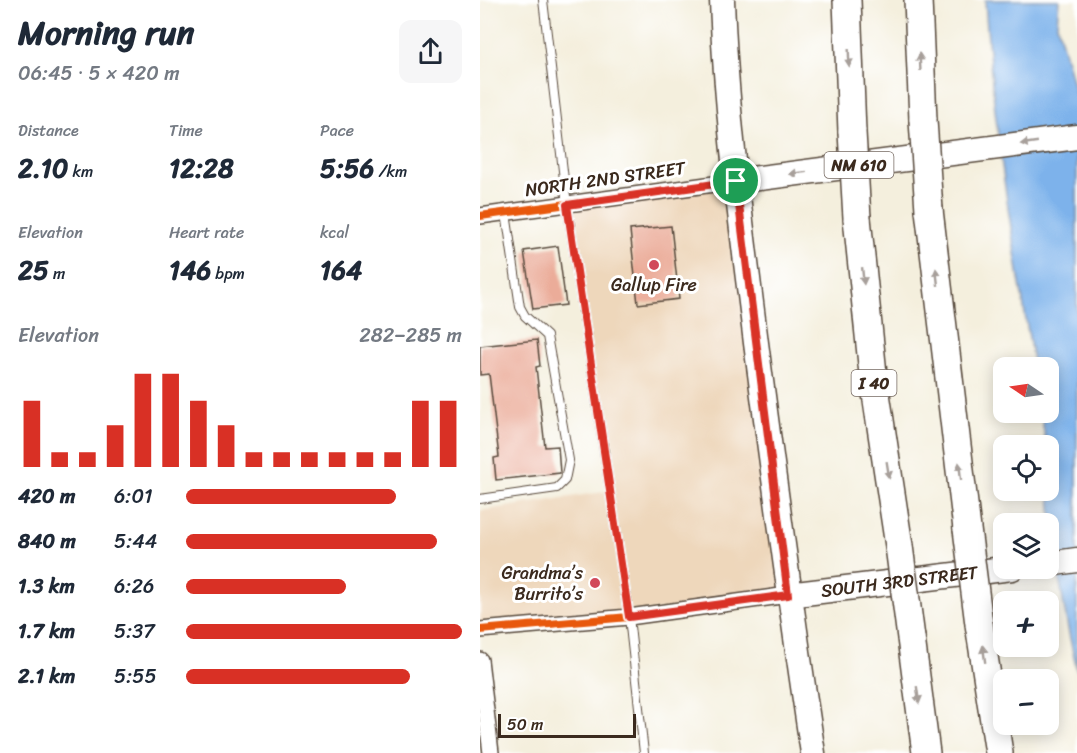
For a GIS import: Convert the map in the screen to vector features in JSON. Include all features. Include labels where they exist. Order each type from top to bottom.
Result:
[{"type":"highway","name":"I 40","points":[[847,0],[857,218],[873,374],[899,546],[926,753]]},
{"type":"highway","points":[[918,0],[923,120],[930,210],[979,624],[999,753]]},
{"type":"main road","points":[[722,0],[724,59],[736,181],[788,595],[813,753]]},
{"type":"main road","name":"NM 610","points":[[736,181],[1077,137]]},
{"type":"main road","points":[[1059,562],[1077,560]]},
{"type":"main road","name":"SOUTH 3RD STREET","points":[[788,595],[993,570]]},
{"type":"street","name":"NORTH 2ND STREET","points":[[480,216],[736,181]]},
{"type":"street","points":[[480,630],[629,617],[788,595]]},
{"type":"street","points":[[480,660],[491,753]]},
{"type":"lane","points":[[543,0],[567,205],[629,617],[644,753]]},
{"type":"lane","points":[[480,499],[557,488],[565,480],[569,460],[547,336],[525,316],[520,307],[506,213]]},
{"type":"shaded area","points":[[736,181],[788,595],[480,630],[480,511],[610,491],[567,205]]},
{"type":"water","points":[[985,0],[1059,0],[1057,24],[1077,99],[1077,671],[1059,578],[1059,513],[1052,513],[1051,502],[1059,501],[1059,435],[1044,435],[1043,423],[1059,423],[1059,357],[1032,357],[998,138]]},
{"type":"building","name":"Gallup Fire","points":[[671,226],[679,299],[638,304],[630,230]]},
{"type":"building","points":[[558,246],[566,305],[533,309],[524,251]]},
{"type":"building","points":[[537,340],[540,366],[536,367],[545,447],[558,446],[560,473],[496,480],[494,458],[499,457],[489,374],[480,375],[480,346]]},
{"type":"cycle path","points":[[480,216],[736,181]]},
{"type":"cycle path","points":[[480,630],[629,617],[788,595]]},
{"type":"place","name":"Gallup Fire","points":[[654,265]]},
{"type":"place","name":"Grandma’s Burrito’s","points":[[595,583]]},
{"type":"route","points":[[736,181],[788,595],[629,617],[567,205],[736,181]]}]
